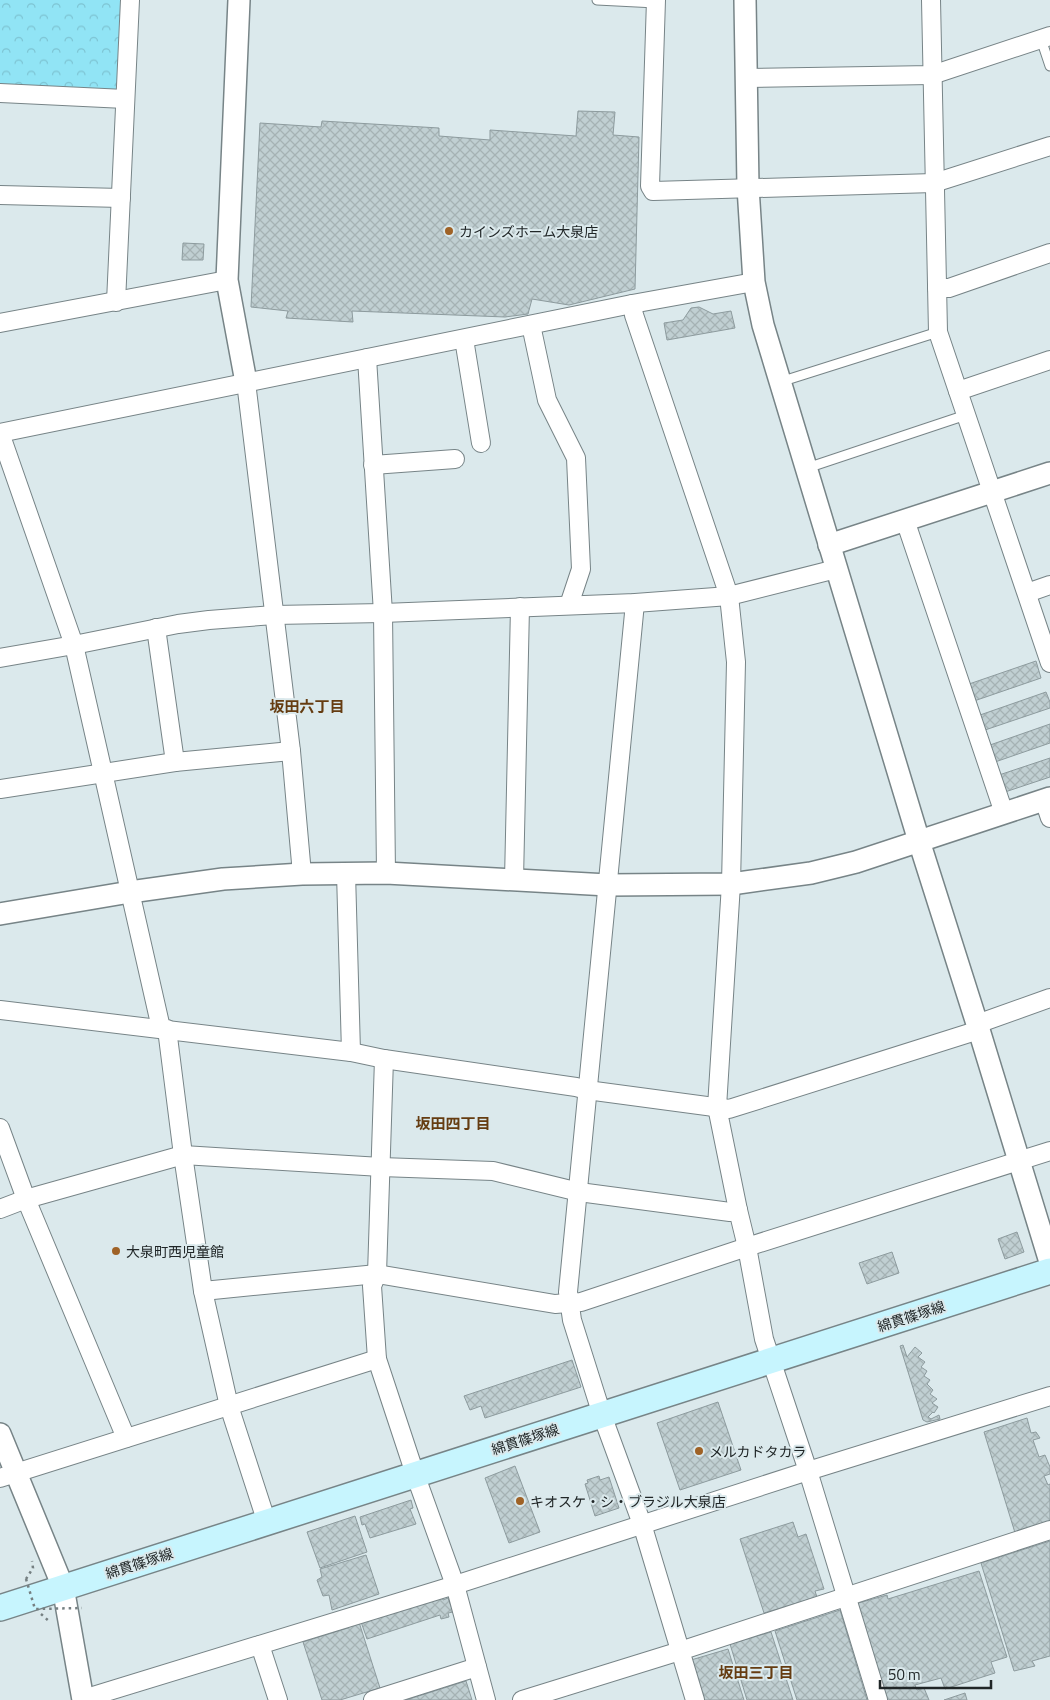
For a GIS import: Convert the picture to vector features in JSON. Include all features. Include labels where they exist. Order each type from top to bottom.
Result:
[{"type":"main road","name":"綿貫篠塚線","points":[[0,1608],[1050,1271]]},
{"type":"street","points":[[116,302],[130,0]]},
{"type":"street","points":[[239,0],[227,280],[246,382],[291,751],[302,874]]},
{"type":"street","points":[[745,0],[748,187],[754,282],[764,325],[919,841],[1020,1160],[1050,1262]]},
{"type":"street","points":[[931,0],[938,332],[1050,663]]},
{"type":"street","points":[[656,1],[650,186],[653,191],[934,183],[1050,146]]},
{"type":"street","points":[[746,78],[932,76],[1046,38]]},
{"type":"street","points":[[0,94],[125,99]]},
{"type":"street","points":[[0,195],[121,198]]},
{"type":"street","points":[[937,288],[949,288],[1050,253]]},
{"type":"street","points":[[0,323],[227,280]]},
{"type":"street","points":[[267,1523],[229,1406],[203,1292],[164,1029],[130,892],[74,645],[0,433],[632,304],[754,282]]},
{"type":"street","points":[[632,304],[634,315],[729,596],[736,662],[731,884],[717,1108],[747,1247],[764,1339],[808,1471],[878,1700]]},
{"type":"street","points":[[531,325],[546,400],[576,458],[581,569],[569,605]]},
{"type":"street","points":[[464,339],[481,443]]},
{"type":"street","points":[[366,358],[383,613],[386,873]]},
{"type":"street","points":[[958,391],[1050,360]]},
{"type":"street","points":[[373,465],[455,459]]},
{"type":"street","points":[[829,545],[1050,473]]},
{"type":"street","points":[[905,520],[1004,813]]},
{"type":"street","points":[[0,658],[201,621],[274,615],[383,613],[635,603],[729,596],[836,569]]},
{"type":"street","points":[[1027,593],[1050,585]]},
{"type":"street","points":[[635,603],[568,1292],[572,1320],[602,1415],[642,1524],[695,1700]]},
{"type":"street","points":[[514,880],[520,607]]},
{"type":"street","points":[[156,628],[175,762]]},
{"type":"street","points":[[0,789],[175,762],[291,751]]},
{"type":"street","points":[[0,914],[130,892],[223,879],[302,874],[386,873],[608,885],[731,884],[811,872],[856,862],[1004,813],[1048,805]]},
{"type":"street","points":[[346,874],[351,1052]]},
{"type":"street","points":[[0,1010],[351,1052],[384,1059],[587,1090],[729,1109],[978,1027],[1050,998]]},
{"type":"street","points":[[384,1059],[377,1274],[372,1286],[377,1359],[415,1474],[455,1585],[486,1700]]},
{"type":"street","points":[[0,1128],[26,1199],[126,1438]]},
{"type":"street","points":[[203,1292],[377,1274],[555,1304],[581,1302],[1050,1150]]},
{"type":"street","points":[[0,1209],[26,1199],[182,1155],[381,1167],[493,1171],[579,1192],[730,1212],[738,1210]]},
{"type":"street","points":[[8,1475],[377,1359]]},
{"type":"street","points":[[0,1434],[8,1475],[63,1587],[83,1700],[455,1585],[808,1471],[1050,1396]]},
{"type":"street","points":[[522,1700],[680,1651],[1050,1530]]},
{"type":"street","points":[[260,1645],[278,1700]]},
{"type":"street","points":[[373,1700],[477,1667]]},
{"type":"lane","points":[[597,0],[656,1]]},
{"type":"lane","points":[[1046,38],[1050,66]]},
{"type":"lane","points":[[780,382],[938,332]]},
{"type":"lane","points":[[807,468],[966,415]]},
{"type":"path","points":[[31,1555],[33,1568],[26,1579],[35,1610],[50,1622],[52,1629]]},
{"type":"path","points":[[35,1610],[82,1608]]},
{"type":"green space","points":[[0,0],[122,0],[118,85],[115,90],[0,86]]},
{"type":"building","points":[[578,111],[615,112],[613,135],[639,137],[635,289],[569,305],[532,299],[528,314],[505,317],[352,311],[353,322],[286,318],[288,311],[251,307],[260,123],[321,127],[322,121],[439,128],[439,136],[490,140],[490,130],[576,136]]},
{"type":"building","points":[[183,243],[204,244],[203,260],[182,260]]},
{"type":"building","points":[[699,307],[713,314],[731,311],[735,328],[667,340],[664,323],[683,320],[691,308]]},
{"type":"building","points":[[1036,661],[1041,678],[974,701],[969,684]]},
{"type":"building","points":[[1046,692],[1050,708],[985,730],[980,715]]},
{"type":"building","points":[[1050,724],[1050,743],[995,762],[990,745]]},
{"type":"building","points":[[1050,758],[1050,777],[1005,792],[999,775]]},
{"type":"building","points":[[1017,1232],[1024,1252],[1005,1259],[998,1239]]},
{"type":"building","points":[[892,1252],[899,1273],[867,1284],[859,1263]]},
{"type":"building","points":[[903,1345],[907,1357],[915,1347],[922,1353],[918,1357],[925,1362],[921,1367],[927,1371],[924,1376],[930,1380],[927,1384],[933,1390],[930,1394],[937,1399],[932,1403],[938,1407],[928,1417],[931,1419],[939,1415],[940,1419],[927,1422],[923,1420],[900,1346]]},
{"type":"building","points":[[572,1360],[581,1387],[485,1418],[481,1406],[470,1410],[464,1396]]},
{"type":"building","points":[[718,1402],[741,1470],[680,1490],[657,1423]]},
{"type":"building","points":[[1027,1418],[1031,1433],[1036,1432],[1040,1438],[1033,1440],[1039,1457],[1045,1455],[1050,1467],[1050,1474],[1044,1476],[1048,1485],[1050,1484],[1050,1526],[1016,1536],[984,1432]]},
{"type":"building","points":[[515,1466],[540,1532],[509,1543],[485,1478]]},
{"type":"building","points":[[599,1476],[600,1480],[609,1477],[619,1508],[595,1516],[585,1484],[588,1483],[587,1480]]},
{"type":"building","points":[[411,1500],[413,1508],[410,1509],[416,1524],[370,1538],[365,1524],[362,1525],[360,1517]]},
{"type":"building","points":[[355,1516],[367,1552],[320,1568],[307,1532]]},
{"type":"building","points":[[793,1522],[798,1537],[806,1534],[824,1589],[815,1591],[817,1597],[764,1613],[740,1539]]},
{"type":"building","points":[[1050,1541],[1050,1656],[1032,1661],[1035,1666],[1014,1671],[981,1563]]},
{"type":"building","points":[[366,1555],[379,1594],[332,1610],[329,1595],[323,1596],[317,1580],[322,1577],[320,1569]]},
{"type":"building","points":[[979,1571],[1007,1657],[991,1662],[995,1673],[945,1689],[941,1678],[915,1685],[917,1690],[924,1688],[929,1700],[885,1700],[855,1604],[887,1595],[888,1599]]},
{"type":"building","points":[[441,1593],[443,1600],[448,1598],[453,1612],[448,1613],[449,1617],[441,1619],[440,1615],[367,1639],[360,1619]]},
{"type":"building","points":[[840,1610],[867,1700],[797,1700],[775,1631]]},
{"type":"building","points":[[358,1619],[380,1688],[340,1700],[322,1700],[303,1642],[348,1628],[347,1623]]},
{"type":"building","points":[[771,1632],[793,1700],[747,1700],[730,1644]]},
{"type":"building","points":[[728,1649],[744,1700],[702,1700],[691,1660]]},
{"type":"building","points":[[466,1681],[472,1700],[406,1700]]},
{"type":"building","points":[[965,1693],[967,1700],[944,1700]]},
{"type":"place","name":"カインズホーム大泉店","points":[[449,231]]},
{"type":"place","name":"大泉町西児童館","points":[[116,1251]]},
{"type":"place","name":"メルカドタカラ","points":[[699,1451]]},
{"type":"place","name":"キオスケ・シ・ブラジル大泉店","points":[[520,1501]]},
{"type":"district","name":"坂田六丁目","points":[[307,706]]},
{"type":"district","name":"坂田四丁目","points":[[453,1123]]},
{"type":"district","name":"坂田三丁目","points":[[756,1672]]}]
